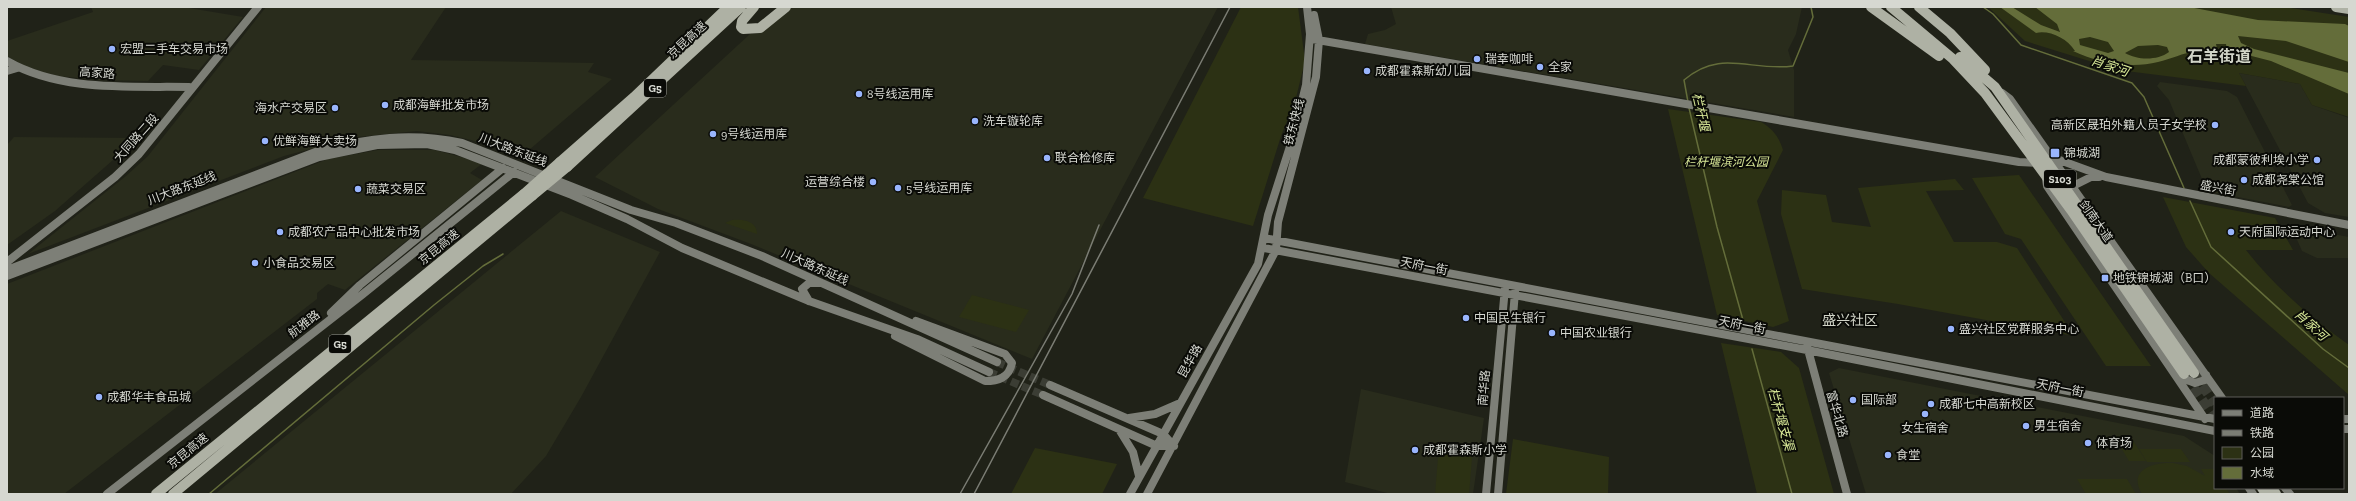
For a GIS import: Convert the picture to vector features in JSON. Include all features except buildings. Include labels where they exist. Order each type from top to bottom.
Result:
[{"type":"highway","name":"京昆高速","points":[[563,165],[728,7]]},
{"type":"highway","name":"京昆高速","points":[[173,494],[563,165],[741,7]]},
{"type":"highway","points":[[754,7],[742,21],[741,27],[744,29],[760,28],[786,7]]},
{"type":"highway","points":[[1871,7],[1906,34],[1931,48],[1959,73]]},
{"type":"highway","name":"剑南大道","points":[[1891,7],[1964,70],[1985,92],[2037,163],[2184,374]]},
{"type":"highway","name":"剑南大道","points":[[1902,7],[1995,88],[2184,374]]},
{"type":"highway","points":[[1919,7],[1950,33],[1987,73],[1995,88]]},
{"type":"highway","points":[[2336,7],[2349,9]]},
{"type":"highway","name":"京昆高速","points":[[156,494],[528,195]]},
{"type":"main road","name":"大同路二段","points":[[7,256],[110,176],[134,155],[255,7]]},
{"type":"main road","name":"大同路二段","points":[[7,262],[115,177],[139,154],[258,7]]},
{"type":"main road","name":"铁东快线","points":[[1264,238],[1269,210],[1307,89],[1315,40],[1307,7]]},
{"type":"main road","name":"铁东快线","points":[[1277,245],[1278,222],[1316,77],[1312,7]]},
{"type":"main road","points":[[1315,40],[2019,162],[2037,163]]},
{"type":"main road","name":"高家路","points":[[7,60],[22,71],[71,82],[189,87]]},
{"type":"main road","points":[[7,71],[17,68]]},
{"type":"main road","points":[[1995,88],[2010,99],[2221,397]]},
{"type":"main road","name":"川大路东延线","points":[[7,270],[318,151],[357,141],[380,138],[433,137],[462,143],[488,152],[631,210],[676,223],[762,256],[997,362]]},
{"type":"main road","name":"川大路东延线","points":[[7,276],[319,157],[356,148],[427,144],[455,150],[572,195],[627,219],[682,248],[809,301],[917,339],[989,372]]},
{"type":"main road","points":[[2052,157],[2062,163],[2106,177]]},
{"type":"main road","name":"航雅路","points":[[100,494],[315,326],[360,285],[503,168]]},
{"type":"main road","name":"航雅路","points":[[107,494],[332,317],[387,277],[514,172]]},
{"type":"main road","points":[[2073,186],[2090,177],[2106,177]]},
{"type":"main road","name":"盛兴街","points":[[2106,177],[2349,225]]},
{"type":"main road","name":"天府一街","points":[[1264,238],[1277,245],[1514,296],[1807,350],[2214,432]]},
{"type":"main road","name":"昆华路","points":[[1130,494],[1258,264],[1264,248],[1264,238]]},
{"type":"main road","name":"天府一街","points":[[1264,248],[1277,245],[1516,285],[2214,419]]},
{"type":"main road","name":"昆华路","points":[[1147,494],[1174,446],[1277,245]]},
{"type":"main road","points":[[809,301],[803,293],[804,286],[814,282],[823,283]]},
{"type":"main road","name":"南华路","points":[[1486,494],[1506,284]]},
{"type":"main road","points":[[1498,494],[1516,285]]},
{"type":"main road","points":[[867,322],[985,380],[1001,379],[1006,376],[1012,368],[1010,359],[1005,354],[878,308]]},
{"type":"main road","name":"富华北路","points":[[1805,340],[1847,494]]},
{"type":"main road","points":[[2184,374],[2188,382],[2199,384],[2205,380],[2206,375]]},
{"type":"main road","points":[[2184,374],[2204,418],[2214,432]]},
{"type":"main road","points":[[1050,385],[1163,434],[1174,446]]},
{"type":"main road","points":[[1042,395],[1157,446],[1174,446]]},
{"type":"main road","points":[[1126,418],[1147,417],[1167,412],[1180,402]]},
{"type":"main road","points":[[1120,430],[1129,443],[1138,464],[1139,478]]},
{"type":"shaded area","name":"宏盟二手车交易市场","points":[[91,7],[183,7],[243,17],[199,70],[163,65],[148,81],[99,80],[58,76],[31,69],[8,57],[7,41],[93,12]]},
{"type":"shaded area","name":"成都海鲜批发市场","points":[[266,7],[446,7],[411,60],[594,63],[588,72],[612,79],[529,150],[504,144],[500,147],[450,135],[417,131],[357,137],[284,156],[28,254],[126,176],[148,156]]},
{"type":"shaded area","points":[[791,7],[1218,7],[1032,359],[751,244],[658,209],[595,177],[750,34],[760,33],[776,17]]},
{"type":"shaded area","points":[[1391,7],[1802,7],[1796,34],[1788,50],[1794,70],[1794,117],[1365,44],[1368,34],[1385,30],[1396,24]]},
{"type":"shaded area","name":"成都蒙彼利埃小学","points":[[2239,73],[2300,84],[2312,105],[2349,118],[2349,217],[2325,213],[2308,203]]},
{"type":"shaded area","name":"高新区晟珀外籍人员子女学校","points":[[2160,82],[2227,91],[2237,97],[2292,205],[2289,207],[2207,191],[2169,100],[2157,86]]},
{"type":"shaded area","points":[[14,137],[138,138],[55,211],[7,245],[7,145]]},
{"type":"shaded area","points":[[378,150],[435,150],[483,163],[470,173],[482,180],[345,290],[328,284],[317,293],[317,299],[64,494],[7,494],[7,284],[328,159]]},
{"type":"shaded area","points":[[561,211],[660,252],[581,397],[546,456],[511,494],[215,494]]},
{"type":"shaded area","points":[[2291,226],[2349,237],[2349,258],[2317,258],[2302,251]]},
{"type":"shaded area","name":"成都七中高新校区","points":[[1839,368],[2184,436],[2214,455],[2214,489],[2237,489],[2240,494],[1866,494],[1829,373]]},
{"type":"shaded area","name":"成都霍森斯小学","points":[[1361,389],[1484,418],[1473,494],[1391,494],[1345,482]]},
{"type":"green space","points":[[1241,7],[1298,7],[1305,61],[1296,98],[1281,136],[1253,226],[1143,198]]},
{"type":"green space","points":[[1988,7],[2285,7],[2349,17],[2349,117],[2312,105],[2300,84],[2239,73],[2246,86],[2118,70],[2025,41]]},
{"type":"green space","name":"栏杆堰滨河公园","points":[[1668,109],[1761,122],[1772,131],[1780,141],[1783,150],[1757,201],[1789,321],[1773,327],[1717,315]]},
{"type":"green space","points":[[2019,175],[2151,366],[2106,366],[2021,239],[2005,234],[1972,178]]},
{"type":"green space","points":[[1955,179],[1964,190],[1926,191],[1954,242],[1997,242],[2017,248],[2074,336],[1898,304],[1802,289],[1781,214],[1782,190],[1826,195],[1832,222],[1871,227],[1858,188]]},
{"type":"green space","points":[[2163,197],[2275,218],[2293,250],[2246,250],[2269,277],[2294,301],[2349,345],[2349,395],[2209,273],[2186,247]]},
{"type":"green space","points":[[732,220],[749,222],[755,226],[757,234],[725,223]]},
{"type":"green space","points":[[972,295],[1029,310],[1016,332],[959,317]]},
{"type":"green space","points":[[1721,343],[1781,352],[1799,368],[1834,494],[1757,494]]},
{"type":"green space","points":[[2114,436],[2130,436],[2146,461],[2129,461]]},
{"type":"green space","points":[[1513,439],[1609,457],[1608,494],[1506,494]]},
{"type":"green space","points":[[1452,446],[1469,452],[1472,458],[1469,494],[1435,494],[1438,458],[1444,447]]},
{"type":"green space","points":[[1035,448],[1117,464],[1102,494],[1011,494]]},
{"type":"green space","points":[[2139,449],[2181,449],[2190,462],[2147,462]]},
{"type":"green space","points":[[2166,463],[2187,466],[2205,476],[2201,469],[2214,469],[2214,489],[2227,489],[2230,494],[2142,494],[2138,485],[2140,473],[2151,466]]},
{"type":"green space","points":[[2077,479],[2127,479],[2136,494],[2086,494]]},
{"type":"water","points":[[2000,7],[2012,7],[2041,25],[2060,32],[2057,24],[2035,7],[2189,7],[2258,20],[2345,24],[2349,26],[2349,62],[2286,41],[2238,36],[2241,43],[2254,49],[2349,73],[2349,94],[2271,61],[2240,53],[2239,51],[2227,50],[2226,44],[2216,44],[2217,49],[2195,49],[2196,51],[2158,62],[2126,65],[2093,59],[2073,51],[2075,51],[2072,46],[2057,36],[2041,32],[2036,33]],"holes":[[[2090,37],[2108,42],[2114,51],[2108,53],[2080,45],[2079,39]],[[2158,45],[2167,47],[2169,52],[2153,58],[2135,57],[2125,53],[2138,46]]]},
{"type":"waterway","name":"栏杆堰","points":[[1688,102],[1684,80],[1698,70],[1711,65],[1737,63],[1778,67],[1793,66],[1813,17],[1811,7]]},
{"type":"waterway","name":"肖家河","points":[[1983,7],[1993,14],[2021,45],[2132,83],[2144,97],[2184,188]]},
{"type":"waterway","name":"栏杆堰","points":[[1689,108],[1717,227],[1743,320]]},
{"type":"waterway","name":"肖家河","points":[[2190,201],[2211,247],[2323,349],[2349,368]]},
{"type":"waterway","points":[[209,494],[434,305],[483,266],[503,254]]},
{"type":"waterway","name":"栏杆堰支渠","points":[[1752,349],[1792,494]]},
{"type":"tunnel","points":[[997,362],[1050,385]]},
{"type":"tunnel","points":[[989,372],[1043,395]]},
{"type":"tunnel","points":[[2194,373],[2214,403]]},
{"type":"tunnel","points":[[2185,375],[2214,418]]},
{"type":"railway","points":[[974,494],[1230,7]]},
{"type":"railway","points":[[960,494],[1072,294],[1099,225]]},
{"type":"place","name":"宏盟二手车交易市场","points":[[112,49]]},
{"type":"place","name":"瑞幸咖啡","points":[[1477,59]]},
{"type":"place","name":"全家","points":[[1540,67]]},
{"type":"place","name":"成都霍森斯幼儿园","points":[[1367,71]]},
{"type":"place","name":"8号线运用库","points":[[859,94]]},
{"type":"place","name":"成都海鲜批发市场","points":[[385,105]]},
{"type":"place","name":"海水产交易区","points":[[335,108]]},
{"type":"place","name":"洗车镟轮库","points":[[975,121]]},
{"type":"place","name":"高新区晟珀外籍人员子女学校","points":[[2215,125]]},
{"type":"place","name":"9号线运用库","points":[[713,134]]},
{"type":"place","name":"优鲜海鲜大卖场","points":[[265,141]]},
{"type":"place","name":"锦城湖","points":[[2055,153]]},
{"type":"place","name":"联合检修库","points":[[1047,158]]},
{"type":"place","name":"成都蒙彼利埃小学","points":[[2317,160]]},
{"type":"place","name":"成都尧棠公馆","points":[[2244,180]]},
{"type":"place","name":"运营综合楼","points":[[873,182]]},
{"type":"place","name":"5号线运用库","points":[[898,188]]},
{"type":"place","name":"蔬菜交易区","points":[[358,189]]},
{"type":"place","name":"成都农产品中心批发市场","points":[[280,232]]},
{"type":"place","name":"天府国际运动中心","points":[[2231,232]]},
{"type":"place","name":"小食品交易区","points":[[255,263]]},
{"type":"place","name":"地铁锦城湖（B口）","points":[[2105,278]]},
{"type":"place","name":"中国民生银行","points":[[1466,318]]},
{"type":"place","name":"盛兴社区党群服务中心","points":[[1951,329]]},
{"type":"place","name":"中国农业银行","points":[[1552,333]]},
{"type":"place","name":"成都华丰食品城","points":[[99,397]]},
{"type":"place","name":"国际部","points":[[1853,400]]},
{"type":"place","name":"成都七中高新校区","points":[[1931,404]]},
{"type":"place","name":"女生宿舍","points":[[1925,414]]},
{"type":"place","name":"男生宿舍","points":[[2026,426]]},
{"type":"place","name":"体育场","points":[[2088,443]]},
{"type":"place","name":"成都霍森斯小学","points":[[1415,450]]},
{"type":"place","name":"食堂","points":[[1888,455]]},
{"type":"district","name":"石羊街道","points":[[2219,56]]},
{"type":"district","name":"盛兴社区","points":[[1850,320]]}]
